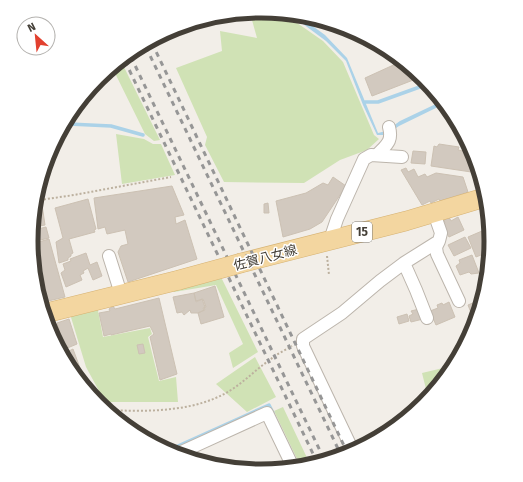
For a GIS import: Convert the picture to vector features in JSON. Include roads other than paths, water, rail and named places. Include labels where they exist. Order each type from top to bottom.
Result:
[{"type":"main road","name":"佐賀八女線","points":[[50,312],[179,280],[434,213],[480,199]]},
{"type":"street","points":[[377,155],[389,143],[391,135],[389,127]]},
{"type":"street","points":[[330,240],[364,159],[371,155],[402,157]]},
{"type":"street","points":[[434,213],[441,233],[436,248],[437,254],[459,301]]},
{"type":"street","points":[[350,445],[303,346],[303,339],[342,312],[404,263],[439,241]]},
{"type":"street","points":[[109,256],[120,294]]},
{"type":"street","points":[[404,263],[427,318]]},
{"type":"street","points":[[185,450],[267,413],[291,462]]},
{"type":"water","points":[[299,21],[308,23],[325,35],[347,58],[378,133],[386,131],[400,121],[437,104],[439,106],[399,126],[386,135],[377,135],[363,105],[346,61],[326,41]]},
{"type":"waterway","points":[[365,102],[378,102],[422,86]]},
{"type":"waterway","points":[[71,124],[111,126],[143,135]]},
{"type":"waterway","points":[[176,447],[269,405],[273,413]]},
{"type":"railway","points":[[153,46],[345,448]]},
{"type":"railway","points":[[147,50],[339,450]]},
{"type":"railway","points":[[132,60],[322,455]]},
{"type":"railway","points":[[126,64],[315,457]]}]
